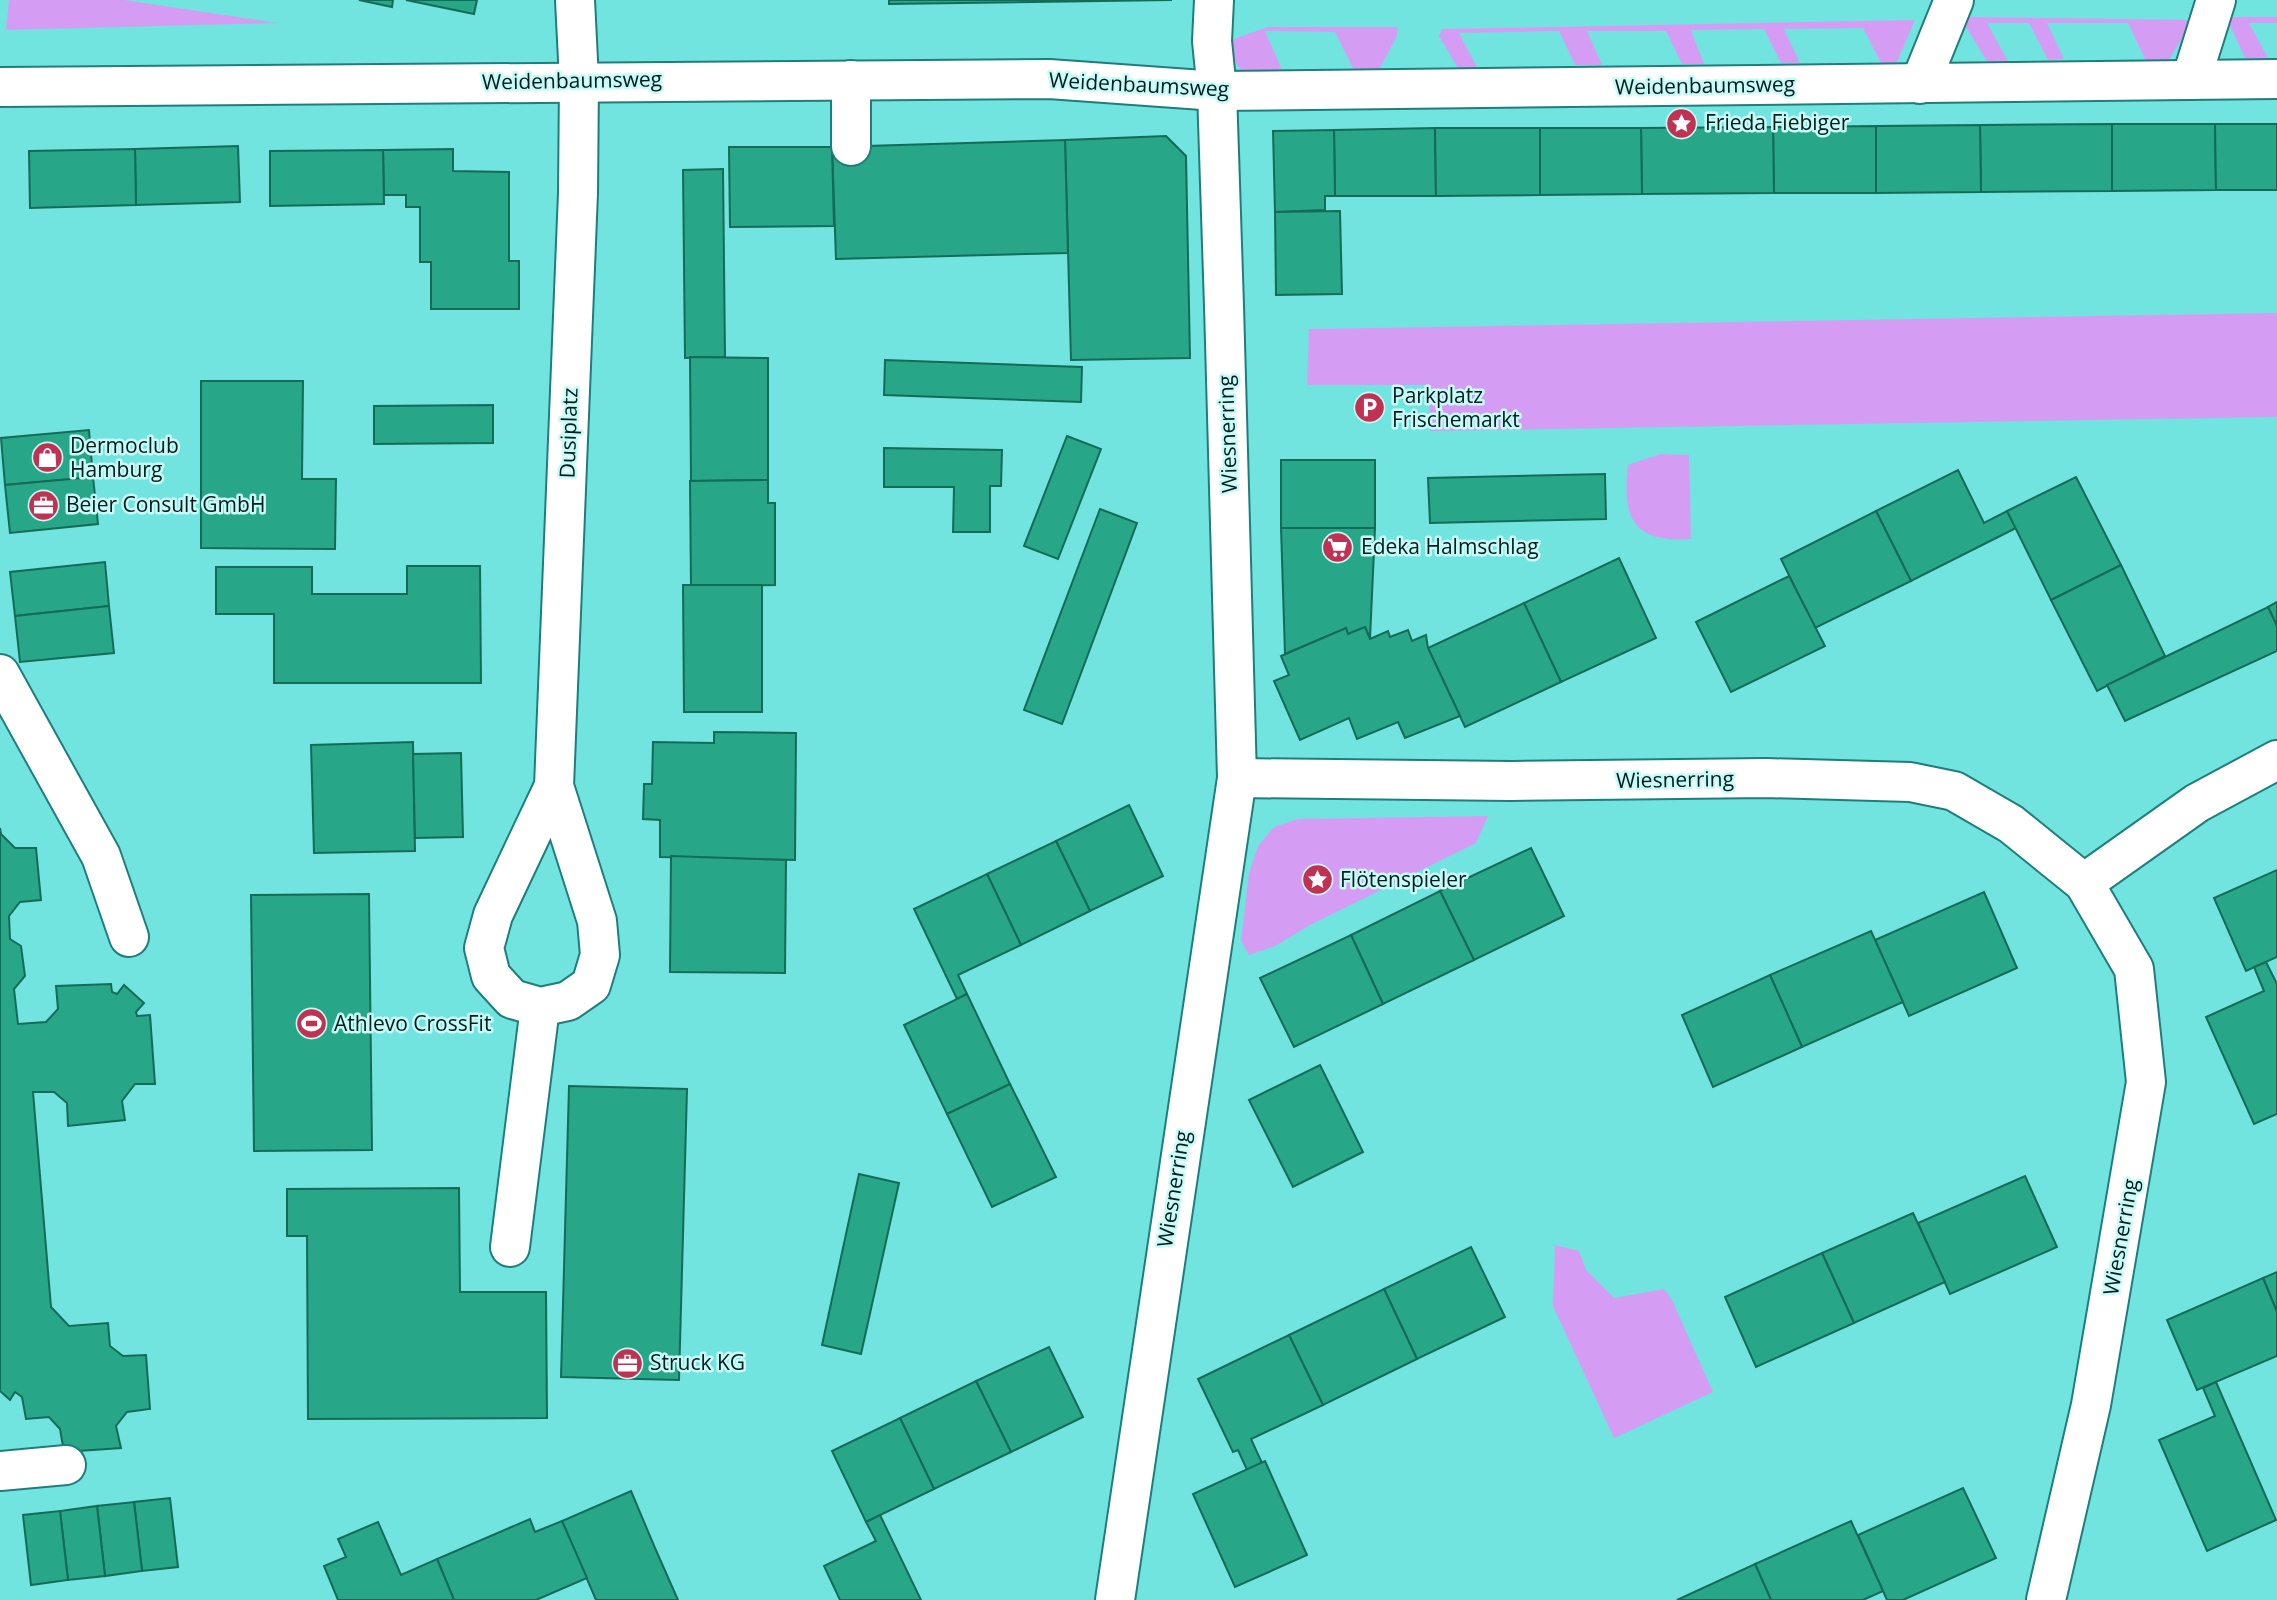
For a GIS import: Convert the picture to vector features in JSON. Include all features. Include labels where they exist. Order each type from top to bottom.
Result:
[{"type":"street","name":"Dusiplatz","points":[[554,786],[493,915],[484,948],[491,976],[512,999],[540,1007],[568,1001],[591,985],[600,955],[597,921],[554,786],[577,234],[579,80],[575,0]]},
{"type":"street","name":"Wiesnerring","points":[[1115,1600],[1237,778],[1217,91],[1212,41],[1214,0]]},
{"type":"street","points":[[1920,84],[1954,0]]},
{"type":"street","points":[[2191,80],[2216,0]]},
{"type":"street","name":"Weidenbaumsweg","points":[[0,87],[579,80],[1049,79],[1217,91],[2277,79]]},
{"type":"street","points":[[850,80],[850,146]]},
{"type":"street","points":[[0,674],[101,856],[129,937]]},
{"type":"street","points":[[2084,883],[2197,803],[2277,760]]},
{"type":"street","name":"Wiesnerring","points":[[1237,778],[1565,782],[1766,778],[1910,782],[1954,792],[2011,824],[2084,883],[2134,969],[2146,1082],[2091,1405],[2046,1600]]},
{"type":"street","points":[[510,1247],[540,1007]]},
{"type":"street","points":[[0,1471],[66,1465]]},
{"type":"shaded area","points":[[9,0],[124,0],[278,23],[6,30]]},
{"type":"shaded area","points":[[1969,17],[2193,20],[2167,63],[2147,63],[2128,23],[2047,23],[2064,59],[2048,60],[2029,23],[1987,23],[2009,63],[1988,63],[1965,25]]},
{"type":"shaded area","points":[[2226,17],[2277,17],[2277,23],[2249,23],[2268,58],[2245,58]]},
{"type":"shaded area","points":[[1915,20],[1896,64],[1882,65],[1863,28],[1784,29],[1800,63],[1781,63],[1764,29],[1691,30],[1704,64],[1682,64],[1666,31],[1587,31],[1602,65],[1575,65],[1559,31],[1459,33],[1478,69],[1459,70],[1439,36],[1442,29]]},
{"type":"shaded area","points":[[1268,27],[1398,27],[1396,38],[1379,70],[1354,70],[1335,32],[1265,31],[1282,70],[1241,70],[1226,48],[1231,40]]},
{"type":"shaded area","points":[[2277,313],[2277,417],[1430,431],[1429,385],[1307,385],[1309,329]]},
{"type":"shaded area","points":[[1660,454],[1689,455],[1691,539],[1656,537],[1644,532],[1630,513],[1627,500],[1628,465]]},
{"type":"shaded area","points":[[1488,816],[1476,843],[1310,925],[1275,946],[1249,955],[1241,941],[1249,873],[1258,846],[1274,827],[1298,819]]},
{"type":"shaded area","points":[[1555,1245],[1579,1251],[1586,1270],[1614,1298],[1664,1289],[1672,1300],[1713,1392],[1614,1438],[1553,1306]]},
{"type":"building","points":[[359,0],[393,0],[392,7]]},
{"type":"building","points":[[406,0],[477,0],[474,14]]},
{"type":"building","points":[[889,0],[1172,0],[889,4]]},
{"type":"building","points":[[2112,124],[2112,191],[1981,192],[1980,125]]},
{"type":"building","points":[[2112,124],[2215,124],[2216,190],[2112,191]]},
{"type":"building","points":[[2215,124],[2277,124],[2277,190],[2216,190]]},
{"type":"building","points":[[1980,125],[1981,192],[1876,193],[1876,126]]},
{"type":"building","points":[[1876,126],[1876,193],[1774,193],[1773,127]]},
{"type":"building","points":[[1773,127],[1774,193],[1642,194],[1641,128]]},
{"type":"building","points":[[1435,128],[1436,196],[1335,196],[1334,130]]},
{"type":"building","points":[[1435,128],[1540,128],[1540,195],[1436,196]]},
{"type":"building","points":[[1540,128],[1641,128],[1642,194],[1540,195]]},
{"type":"building","points":[[1334,130],[1335,196],[1325,196],[1325,210],[1275,212],[1273,131]]},
{"type":"building","points":[[1166,136],[1186,156],[1190,358],[1071,360],[1065,140]]},
{"type":"building","points":[[1065,140],[1068,253],[836,259],[832,147]]},
{"type":"building","points":[[238,146],[240,202],[136,205],[135,149]]},
{"type":"building","points":[[729,147],[832,147],[834,226],[730,227]]},
{"type":"building","points":[[135,149],[136,205],[30,208],[29,151]]},
{"type":"building","points":[[453,149],[453,171],[509,172],[509,261],[519,261],[519,309],[431,309],[431,262],[420,262],[420,207],[406,207],[406,195],[384,195],[383,150]]},
{"type":"building","points":[[383,150],[384,204],[270,206],[270,151]]},
{"type":"building","points":[[723,169],[725,357],[685,358],[683,170]]},
{"type":"building","points":[[1340,211],[1342,294],[1276,295],[1275,212]]},
{"type":"building","points":[[690,357],[768,358],[768,480],[691,481]]},
{"type":"building","points":[[885,360],[1082,367],[1081,402],[884,395]]},
{"type":"building","points":[[201,381],[303,381],[302,479],[336,479],[335,549],[201,548]]},
{"type":"building","points":[[493,405],[493,443],[374,444],[374,406]]},
{"type":"building","name":"Dermoclub Hamburg","points":[[89,430],[93,477],[5,485],[1,438]]},
{"type":"building","points":[[1067,436],[1101,449],[1058,559],[1024,546]]},
{"type":"building","points":[[884,448],[1002,450],[1001,486],[990,486],[990,532],[953,532],[954,487],[884,487]]},
{"type":"building","points":[[1281,460],[1375,460],[1375,528],[1281,528]]},
{"type":"building","points":[[1958,470],[1984,523],[2007,511],[2016,528],[1911,581],[1876,511]]},
{"type":"building","points":[[1605,474],[1606,519],[1430,523],[1428,478]]},
{"type":"building","points":[[93,477],[98,524],[10,533],[5,485]]},
{"type":"building","points":[[2076,477],[2121,565],[2051,600],[2007,511]]},
{"type":"building","points":[[768,480],[768,503],[775,503],[775,585],[691,586],[690,481]]},
{"type":"building","points":[[1100,509],[1137,523],[1062,724],[1024,710]]},
{"type":"building","points":[[1876,511],[1911,581],[1815,628],[1781,559]]},
{"type":"building","points":[[1281,528],[1375,528],[1370,639],[1365,627],[1348,634],[1346,628],[1285,654]]},
{"type":"building","points":[[1619,558],[1656,638],[1561,682],[1524,603]]},
{"type":"building","points":[[105,562],[109,606],[15,616],[10,572]]},
{"type":"building","points":[[2121,565],[2165,656],[2097,691],[2051,600]]},
{"type":"building","points":[[407,566],[480,566],[481,683],[274,683],[274,614],[216,614],[216,567],[312,567],[312,594],[407,594]]},
{"type":"building","points":[[1789,576],[1825,646],[1731,692],[1696,622]]},
{"type":"building","points":[[683,585],[762,585],[762,712],[684,712]]},
{"type":"building","points":[[2277,602],[2277,626],[2268,607]]},
{"type":"building","points":[[1524,603],[1561,682],[1465,727],[1428,648]]},
{"type":"building","points":[[109,606],[114,653],[20,662],[15,616]]},
{"type":"building","points":[[2268,607],[2277,626],[2277,651],[2125,721],[2107,685]]},
{"type":"building","points":[[1365,627],[1370,639],[1388,631],[1390,637],[1408,630],[1412,641],[1426,635],[1428,648],[1460,716],[1405,738],[1398,722],[1357,739],[1349,718],[1300,740],[1274,681],[1289,675],[1281,656],[1346,628],[1348,634]]},
{"type":"building","points":[[714,732],[796,733],[795,860],[660,857],[660,820],[643,819],[644,784],[652,784],[653,742],[714,743]]},
{"type":"building","points":[[413,742],[415,851],[314,853],[311,745]]},
{"type":"building","points":[[461,753],[463,837],[415,838],[413,754]]},
{"type":"building","points":[[1129,805],[1163,876],[1090,911],[1056,841]]},
{"type":"building","points":[[0,828],[1,834],[15,848],[36,848],[41,900],[20,902],[9,916],[10,939],[21,946],[25,976],[14,989],[18,1024],[46,1022],[58,1009],[56,986],[111,984],[112,992],[117,994],[124,985],[144,1003],[136,1012],[137,1016],[150,1015],[155,1084],[135,1084],[122,1101],[125,1120],[68,1126],[67,1103],[54,1092],[33,1092],[51,1307],[69,1326],[108,1323],[110,1346],[123,1356],[146,1355],[150,1409],[127,1412],[116,1426],[121,1448],[64,1452],[60,1429],[49,1417],[26,1419],[22,1397],[15,1392],[10,1400],[0,1391]]},
{"type":"building","points":[[1056,841],[1090,911],[1021,945],[987,874]]},
{"type":"building","points":[[1531,848],[1564,916],[1474,960],[1440,891]]},
{"type":"building","points":[[671,856],[786,860],[785,973],[670,972]]},
{"type":"building","points":[[2277,870],[2277,957],[2246,971],[2214,898]]},
{"type":"building","points":[[987,874],[1021,945],[958,975],[967,994],[957,999],[914,909]]},
{"type":"building","points":[[1440,891],[1474,960],[1383,1004],[1351,935]]},
{"type":"building","points":[[1984,892],[2017,968],[1909,1016],[1875,940]]},
{"type":"building","points":[[369,894],[372,1150],[254,1151],[251,895]]},
{"type":"building","points":[[1871,931],[1903,1002],[1802,1047],[1770,975]]},
{"type":"building","points":[[1351,935],[1383,1004],[1294,1047],[1260,978]]},
{"type":"building","points":[[2266,962],[2277,984],[2277,1114],[2254,1124],[2206,1017],[2264,991],[2254,967]]},
{"type":"building","points":[[1770,975],[1802,1047],[1713,1087],[1682,1015]]},
{"type":"building","points":[[967,994],[1010,1084],[947,1114],[904,1025]]},
{"type":"building","points":[[1320,1065],[1363,1152],[1293,1187],[1249,1100]]},
{"type":"building","points":[[1010,1084],[1056,1177],[992,1207],[947,1114]]},
{"type":"building","points":[[569,1086],[687,1089],[679,1380],[561,1377]]},
{"type":"building","points":[[859,1174],[899,1183],[861,1354],[822,1345]]},
{"type":"building","points":[[2025,1176],[2057,1247],[1950,1294],[1918,1223]]},
{"type":"building","points":[[459,1188],[460,1292],[546,1292],[547,1418],[308,1419],[307,1236],[287,1236],[287,1189]]},
{"type":"building","points":[[1913,1213],[1945,1282],[1854,1323],[1822,1253]]},
{"type":"building","points":[[1471,1247],[1505,1317],[1417,1359],[1384,1289]]},
{"type":"building","points":[[1822,1253],[1854,1323],[1756,1367],[1725,1297]]},
{"type":"building","points":[[2277,1272],[2277,1312],[2263,1278]]},
{"type":"building","points":[[2263,1278],[2277,1312],[2277,1356],[2197,1390],[2167,1320]]},
{"type":"building","points":[[1384,1289],[1417,1359],[1323,1405],[1289,1335]]},
{"type":"building","points":[[1289,1335],[1323,1405],[1251,1439],[1262,1463],[1247,1470],[1238,1450],[1233,1452],[1198,1379]]},
{"type":"building","points":[[1049,1347],[1083,1417],[1011,1452],[976,1381]]},
{"type":"building","points":[[976,1381],[1011,1452],[934,1489],[900,1418]]},
{"type":"building","points":[[2216,1382],[2276,1520],[2207,1551],[2159,1440],[2215,1416],[2203,1388]]},
{"type":"building","points":[[900,1418],[934,1489],[866,1522],[832,1451]]},
{"type":"building","points":[[1265,1461],[1307,1555],[1235,1587],[1193,1494]]},
{"type":"building","points":[[1963,1488],[1996,1558],[1903,1600],[1887,1600],[1858,1535]]},
{"type":"building","points":[[631,1491],[678,1600],[596,1600],[562,1521]]},
{"type":"building","points":[[170,1498],[178,1567],[142,1571],[134,1502]]},
{"type":"building","points":[[134,1502],[142,1571],[105,1576],[97,1506]]},
{"type":"building","points":[[97,1506],[105,1576],[68,1580],[60,1511]]},
{"type":"building","points":[[60,1511],[68,1580],[31,1585],[23,1515]]},
{"type":"building","points":[[880,1515],[921,1600],[840,1600],[824,1566],[876,1541],[866,1522]]},
{"type":"building","points":[[530,1519],[535,1532],[562,1521],[587,1578],[536,1600],[454,1600],[437,1559]]},
{"type":"building","points":[[1851,1521],[1883,1591],[1863,1600],[1771,1600],[1755,1564]]},
{"type":"building","points":[[378,1522],[401,1575],[437,1559],[454,1600],[338,1600],[324,1566],[346,1557],[338,1539]]},
{"type":"building","points":[[1755,1564],[1771,1600],[1677,1600]]},
{"type":"place","name":"Frieda Fiebiger","points":[[1682,123]]},
{"type":"place","name":"Parkplatz Frischemarkt","points":[[1369,408]]},
{"type":"place","name":"Dermoclub Hamburg","points":[[47,458]]},
{"type":"place","name":"Beier Consult GmbH","points":[[43,505]]},
{"type":"place","name":"Edeka Halmschlag","points":[[1338,547]]},
{"type":"place","name":"Flötenspieler","points":[[1317,880]]},
{"type":"place","name":"Athlevo CrossFit","points":[[311,1024]]},
{"type":"place","name":"Struck KG","points":[[627,1363]]}]
